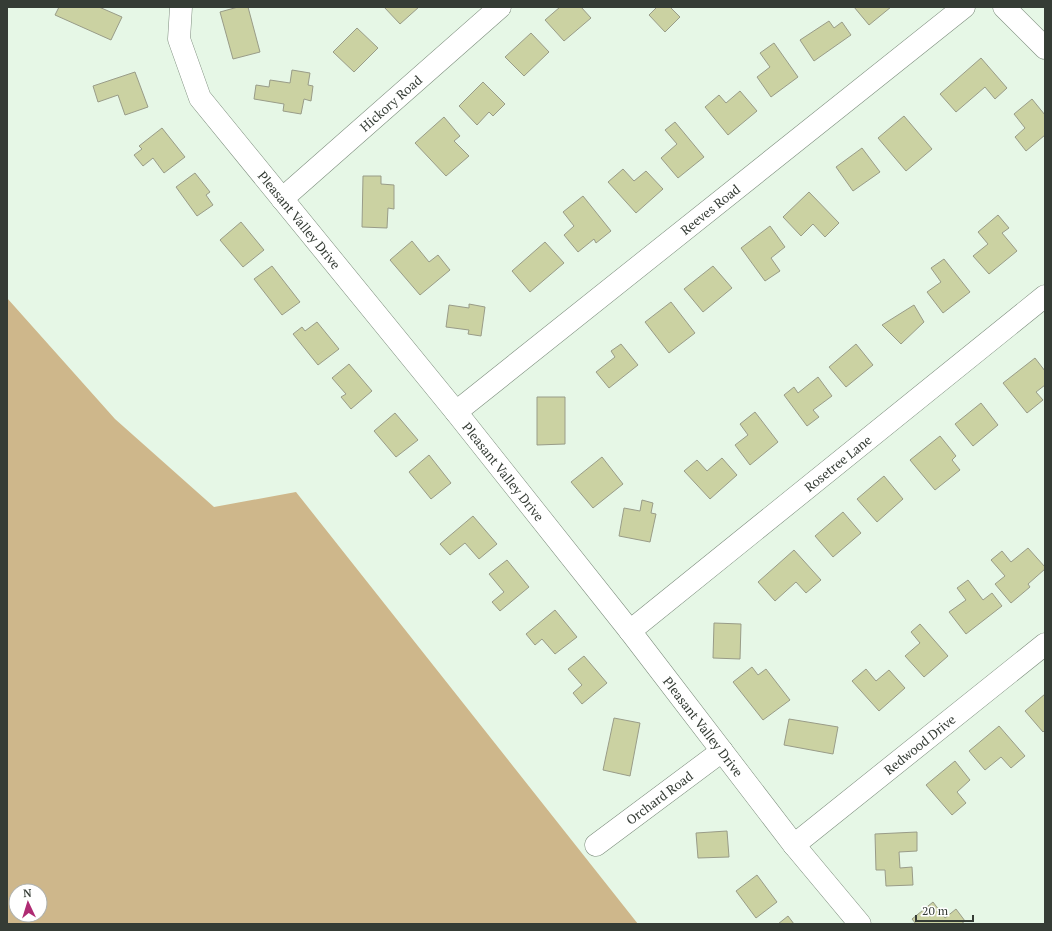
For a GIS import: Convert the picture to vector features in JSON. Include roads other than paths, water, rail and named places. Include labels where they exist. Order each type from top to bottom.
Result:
[{"type":"street","name":"Pleasant Valley Drive","points":[[181,7],[179,39],[200,98],[456,412],[630,631],[794,845],[860,924]]},
{"type":"street","name":"Hickory Road","points":[[282,199],[500,7]]},
{"type":"street","name":"Reeves Road","points":[[456,412],[964,7]]},
{"type":"street","points":[[1004,7],[1045,48]]},
{"type":"street","name":"Rosetree Lane","points":[[630,631],[1045,296]]},
{"type":"street","name":"Redwood Drive","points":[[794,845],[1045,644]]},
{"type":"street","name":"Orchard Road","points":[[596,845],[722,751]]}]
